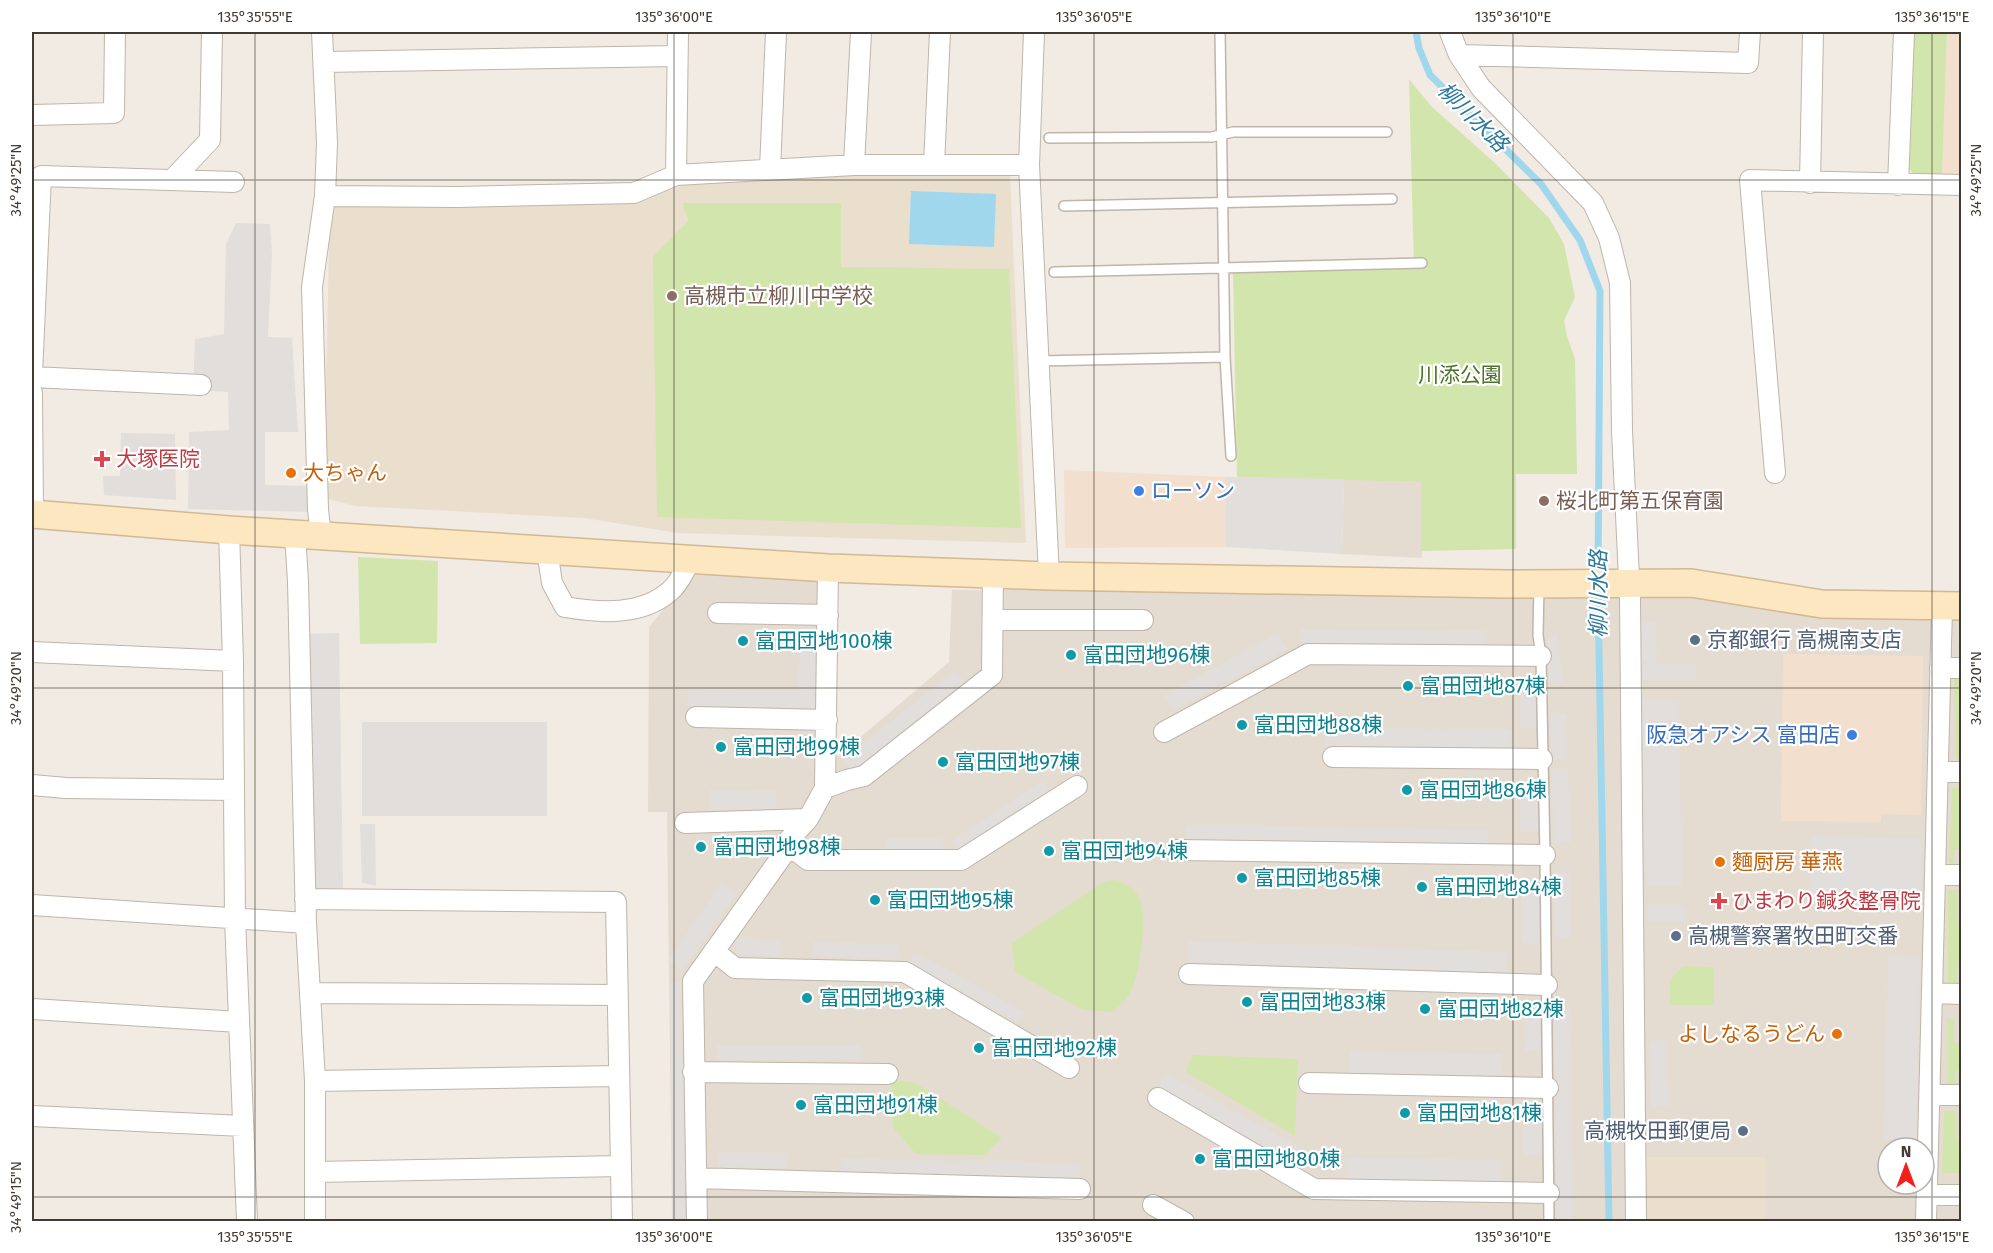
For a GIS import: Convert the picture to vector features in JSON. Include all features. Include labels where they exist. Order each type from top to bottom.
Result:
[{"type":"street","points":[[32,115],[114,113],[115,32]]},
{"type":"street","points":[[172,180],[210,140],[212,32]]},
{"type":"street","points":[[315,1221],[315,1081],[306,923],[298,580],[308,535],[318,510],[312,286],[325,196],[327,143],[322,32]]},
{"type":"street","points":[[676,174],[678,32]]},
{"type":"street","points":[[770,169],[776,32]]},
{"type":"street","points":[[854,165],[861,32]]},
{"type":"street","points":[[934,165],[940,32]]},
{"type":"street","points":[[1034,32],[1029,165],[1049,576]]},
{"type":"street","points":[[1450,32],[1459,55],[1481,88],[1593,203],[1609,238],[1620,283],[1636,1221]]},
{"type":"street","points":[[1459,55],[1748,63],[1749,32]]},
{"type":"street","points":[[1810,183],[1813,32]]},
{"type":"street","points":[[1898,185],[1904,32]]},
{"type":"street","points":[[324,62],[677,56]]},
{"type":"street","points":[[325,196],[457,197],[634,193],[676,174],[854,165],[1029,165]]},
{"type":"street","points":[[201,385],[32,375],[41,176],[234,182]]},
{"type":"street","points":[[1775,473],[1749,180],[1962,185]]},
{"type":"street","points":[[32,393],[32,514],[228,530],[828,568],[1049,576],[1539,585],[1691,583],[1822,604],[1952,606],[1940,668],[1929,1136]]},
{"type":"street","points":[[228,530],[233,661],[239,1022],[248,1221]]},
{"type":"street","points":[[547,550],[552,583],[566,607],[585,610],[622,611],[647,605],[671,591],[691,559]]},
{"type":"street","points":[[697,1221],[693,981],[785,852],[786,843],[808,819],[825,788],[828,568]]},
{"type":"street","points":[[825,788],[864,776],[992,675],[993,574]]},
{"type":"street","points":[[718,613],[828,615]]},
{"type":"street","points":[[993,620],[1143,620]]},
{"type":"street","points":[[32,652],[233,661]]},
{"type":"street","points":[[1164,732],[1308,654],[1541,656]]},
{"type":"street","points":[[1940,668],[1962,668]]},
{"type":"street","points":[[696,717],[827,720]]},
{"type":"street","points":[[1333,757],[1542,759]]},
{"type":"street","points":[[1938,772],[1962,772]]},
{"type":"street","points":[[32,785],[66,788],[234,790]]},
{"type":"street","points":[[786,843],[808,860],[961,860],[1077,786]]},
{"type":"street","points":[[685,823],[808,819]]},
{"type":"street","points":[[1177,850],[1545,855]]},
{"type":"street","points":[[1935,875],[1962,875]]},
{"type":"street","points":[[306,899],[616,902],[622,1221]]},
{"type":"street","points":[[32,905],[306,923]]},
{"type":"street","points":[[714,951],[735,968],[905,972],[1069,1068]]},
{"type":"street","points":[[1189,974],[1547,985]]},
{"type":"street","points":[[310,993],[617,995]]},
{"type":"street","points":[[1932,993],[1962,993]]},
{"type":"street","points":[[32,1010],[239,1022]]},
{"type":"street","points":[[693,1072],[888,1074]]},
{"type":"street","points":[[315,1081],[619,1076]]},
{"type":"street","points":[[1309,1083],[1548,1088]]},
{"type":"street","points":[[1930,1095],[1962,1095]]},
{"type":"street","points":[[1158,1098],[1314,1189],[1549,1193]]},
{"type":"street","points":[[32,1116],[243,1126]]},
{"type":"street","points":[[316,1172],[621,1166]]},
{"type":"street","points":[[696,1178],[1080,1189]]},
{"type":"street","points":[[1936,1195],[1962,1195]]},
{"type":"street","points":[[1926,1221],[1927,1196]]},
{"type":"street","points":[[1153,1205],[1184,1221]]},
{"type":"lane","points":[[1220,32],[1225,357],[1231,456]]},
{"type":"lane","points":[[1049,138],[1212,137],[1233,132],[1387,132]]},
{"type":"lane","points":[[1064,206],[1392,199]]},
{"type":"lane","points":[[1054,272],[1422,263]]},
{"type":"lane","points":[[1038,361],[1225,357]]},
{"type":"lane","points":[[1539,585],[1549,1221]]},
{"type":"shaded area","points":[[1947,32],[1961,32],[1961,175],[1942,175]]},
{"type":"shaded area","name":"高槻市立柳川中学校","points":[[864,175],[1010,175],[1026,543],[678,533],[584,518],[356,506],[328,499],[326,390],[330,201],[639,199],[695,181]]},
{"type":"shaded area","points":[[236,223],[270,224],[272,254],[268,337],[292,338],[298,432],[265,432],[265,485],[311,486],[311,512],[188,509],[189,432],[229,430],[228,392],[193,390],[195,339],[224,334],[226,244]]},
{"type":"shaded area","points":[[121,433],[175,434],[176,500],[104,495],[103,476],[120,476]]},
{"type":"shaded area","points":[[1064,470],[1225,477],[1226,547],[1065,548]]},
{"type":"shaded area","points":[[1225,477],[1344,479],[1342,554],[1226,547]]},
{"type":"shaded area","points":[[1344,479],[1421,482],[1422,558],[1342,554]]},
{"type":"shaded area","points":[[698,568],[836,576],[835,759],[949,662],[952,590],[1686,590],[1961,612],[1961,1221],[672,1221],[667,812],[648,812],[649,627]]},
{"type":"shaded area","points":[[1641,621],[1656,621],[1657,662],[1641,663]]},
{"type":"shaded area","points":[[1301,629],[1486,631],[1486,646],[1300,644]]},
{"type":"shaded area","points":[[339,633],[343,888],[310,889],[306,634]]},
{"type":"shaded area","points":[[1278,633],[1287,649],[1173,711],[1164,695]]},
{"type":"shaded area","points":[[1557,635],[1563,682],[1550,684],[1543,638]]},
{"type":"shaded area","points":[[801,645],[820,646],[818,710],[687,707],[689,688],[797,690]]},
{"type":"shaded area","name":"阪急オアシス 富田店","points":[[1783,654],[1923,656],[1921,815],[1881,814],[1881,822],[1781,821]]},
{"type":"shaded area","points":[[1643,664],[1696,664],[1696,680],[1643,680]]},
{"type":"shaded area","points":[[955,671],[965,682],[852,771],[843,759]]},
{"type":"shaded area","points":[[1521,684],[1537,684],[1536,728],[1520,728]]},
{"type":"shaded area","points":[[1679,699],[1682,885],[1646,885],[1642,700]]},
{"type":"shaded area","points":[[1550,714],[1566,714],[1567,759],[1551,760]]},
{"type":"shaded area","points":[[362,722],[547,722],[547,816],[362,816]]},
{"type":"shaded area","points":[[1325,727],[1511,730],[1511,752],[1325,749]]},
{"type":"shaded area","points":[[1568,769],[1571,842],[1554,843],[1551,770]]},
{"type":"shaded area","points":[[1042,781],[1049,791],[959,850],[952,840]]},
{"type":"shaded area","points":[[709,790],[776,791],[776,810],[709,809]]},
{"type":"shaded area","points":[[1520,790],[1538,790],[1538,830],[1520,830]]},
{"type":"shaded area","points":[[360,824],[375,824],[376,886],[362,883]]},
{"type":"shaded area","points":[[1186,825],[1488,830],[1488,848],[1186,844]]},
{"type":"shaded area","points":[[1810,836],[1921,838],[1922,898],[1809,898]]},
{"type":"shaded area","points":[[886,839],[943,839],[943,853],[886,853]]},
{"type":"shaded area","points":[[1554,872],[1570,872],[1571,937],[1555,937]]},
{"type":"shaded area","points":[[722,882],[737,892],[682,971],[668,961]]},
{"type":"shaded area","points":[[1521,890],[1541,890],[1541,943],[1521,943]]},
{"type":"shaded area","points":[[1684,905],[1685,921],[1648,922],[1648,906]]},
{"type":"shaded area","points":[[730,937],[781,941],[780,957],[739,954]]},
{"type":"shaded area","points":[[1189,941],[1507,952],[1505,973],[1188,962]]},
{"type":"shaded area","points":[[813,942],[897,944],[897,958],[813,956]]},
{"type":"shaded area","points":[[914,952],[1025,1012],[1019,1023],[908,963]]},
{"type":"shaded area","points":[[1888,955],[1920,956],[1916,1136],[1884,1136]]},
{"type":"shaded area","points":[[681,982],[685,1221],[673,1222],[670,983]]},
{"type":"shaded area","points":[[1524,1007],[1541,1007],[1541,1051],[1525,1051]]},
{"type":"shaded area","points":[[1554,1009],[1571,1009],[1573,1221],[1556,1221]]},
{"type":"shaded area","points":[[1667,1040],[1669,1106],[1651,1107],[1649,1041]]},
{"type":"shaded area","points":[[717,1045],[862,1045],[862,1060],[717,1060]]},
{"type":"shaded area","points":[[1350,1051],[1502,1054],[1501,1076],[1350,1073]]},
{"type":"shaded area","points":[[1166,1073],[1301,1148],[1292,1164],[1157,1089]]},
{"type":"shaded area","points":[[1523,1105],[1543,1105],[1543,1155],[1523,1155]]},
{"type":"shaded area","points":[[719,1153],[785,1154],[785,1168],[719,1167]]},
{"type":"shaded area","points":[[1345,1157],[1502,1160],[1502,1183],[1345,1181]]},
{"type":"shaded area","points":[[1646,1157],[1766,1157],[1765,1221],[1648,1221]]},
{"type":"shaded area","points":[[842,1158],[1081,1164],[1080,1179],[841,1172]]},
{"type":"green space","points":[[1914,32],[1947,32],[1942,175],[1915,175],[1908,168]]},
{"type":"green space","name":"川添公園","points":[[1409,79],[1431,106],[1495,163],[1549,218],[1564,244],[1575,297],[1564,321],[1575,359],[1577,474],[1516,474],[1516,549],[1421,551],[1421,482],[1237,477],[1233,273],[1414,269]]},
{"type":"green space","points":[[683,203],[841,203],[841,267],[1009,269],[1021,528],[657,517],[653,257],[688,221]]},
{"type":"green space","points":[[358,557],[438,561],[437,643],[360,644]]},
{"type":"green space","points":[[1954,677],[1961,677],[1961,761],[1956,758]]},
{"type":"green space","points":[[1952,788],[1962,788],[1961,849],[1954,850],[1954,864],[1949,862]]},
{"type":"green space","points":[[1113,880],[1126,884],[1137,894],[1141,902],[1143,928],[1140,959],[1133,986],[1127,997],[1113,1012],[1083,1010],[1015,972],[1012,943],[1104,882]]},
{"type":"green space","points":[[1958,889],[1961,966],[1957,967],[1957,987],[1948,987],[1948,890]]},
{"type":"green space","points":[[1683,966],[1714,967],[1714,1005],[1670,1005],[1670,980]]},
{"type":"green space","points":[[1947,1019],[1954,1019],[1954,1043],[1961,1043],[1961,1070],[1956,1071],[1955,1089],[1947,1087]]},
{"type":"green space","points":[[1192,1055],[1298,1059],[1295,1136],[1186,1072]]},
{"type":"green space","points":[[891,1080],[916,1083],[1002,1138],[984,1155],[916,1154],[893,1128]]},
{"type":"green space","points":[[1944,1111],[1956,1111],[1957,1142],[1961,1142],[1961,1173],[1942,1173]]},
{"type":"water","points":[[911,191],[996,194],[994,247],[909,244]]},
{"type":"waterway","name":"柳川水路","points":[[1416,32],[1419,48],[1430,75],[1541,184],[1580,240],[1600,291],[1598,579]]},
{"type":"waterway","name":"柳川水路","points":[[1598,590],[1609,1222]]},
{"type":"place","name":"高槻市立柳川中学校","points":[[672,296]]},
{"type":"place","name":"大塚医院","points":[[102,459]]},
{"type":"place","name":"大ちゃん","points":[[291,473]]},
{"type":"place","name":"ローソン","points":[[1139,491]]},
{"type":"place","name":"桜北町第五保育園","points":[[1544,501]]},
{"type":"place","name":"京都銀行 高槻南支店","points":[[1695,640]]},
{"type":"place","name":"富田団地100棟","points":[[743,641]]},
{"type":"place","name":"富田団地96棟","points":[[1071,655]]},
{"type":"place","name":"富田団地87棟","points":[[1408,686]]},
{"type":"place","name":"富田団地88棟","points":[[1242,725]]},
{"type":"place","name":"阪急オアシス 富田店","points":[[1852,735]]},
{"type":"place","name":"富田団地99棟","points":[[721,747]]},
{"type":"place","name":"富田団地97棟","points":[[943,762]]},
{"type":"place","name":"富田団地86棟","points":[[1407,790]]},
{"type":"place","name":"富田団地98棟","points":[[701,847]]},
{"type":"place","name":"富田団地94棟","points":[[1049,851]]},
{"type":"place","name":"麵厨房 華燕","points":[[1720,862]]},
{"type":"place","name":"富田団地85棟","points":[[1242,878]]},
{"type":"place","name":"富田団地84棟","points":[[1422,887]]},
{"type":"place","name":"富田団地95棟","points":[[875,900]]},
{"type":"place","name":"ひまわり鍼灸整骨院","points":[[1719,901]]},
{"type":"place","name":"高槻警察署牧田町交番","points":[[1676,936]]},
{"type":"place","name":"富田団地93棟","points":[[807,998]]},
{"type":"place","name":"富田団地83棟","points":[[1247,1002]]},
{"type":"place","name":"富田団地82棟","points":[[1425,1009]]},
{"type":"place","name":"よしなるうどん","points":[[1837,1034]]},
{"type":"place","name":"富田団地92棟","points":[[979,1048]]},
{"type":"place","name":"富田団地91棟","points":[[801,1105]]},
{"type":"place","name":"富田団地81棟","points":[[1405,1113]]},
{"type":"place","name":"高槻牧田郵便局","points":[[1743,1131]]},
{"type":"place","name":"富田団地80棟","points":[[1200,1159]]}]
